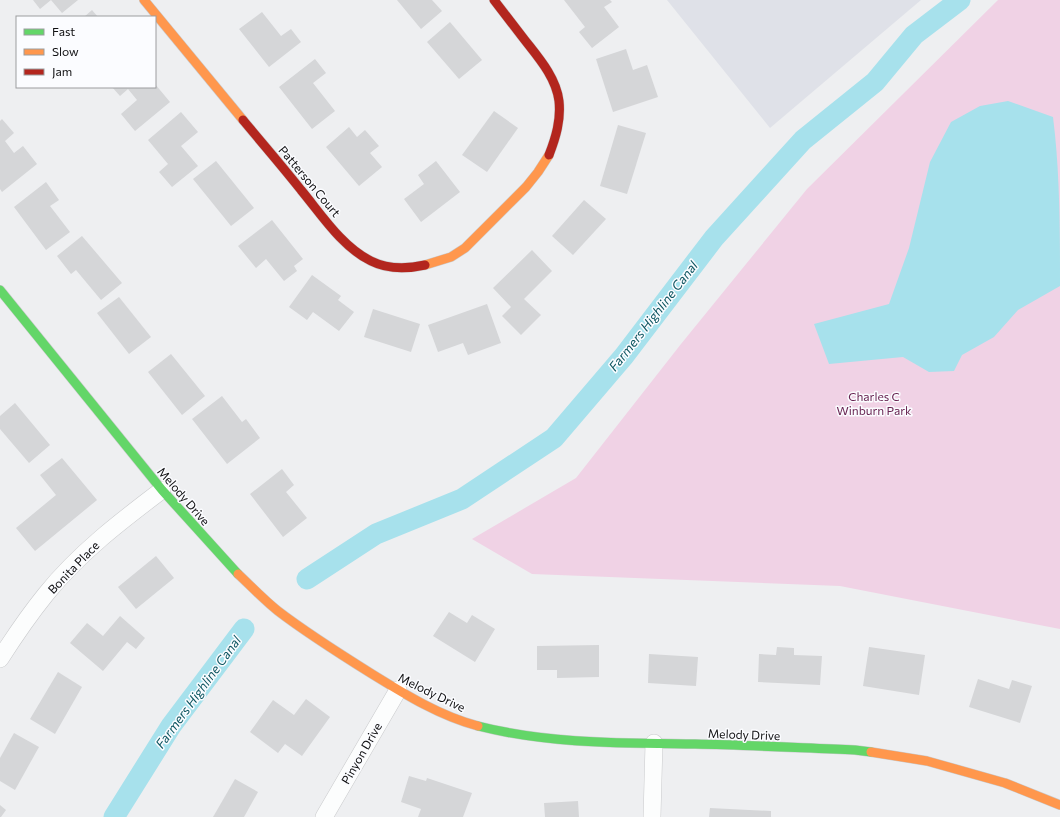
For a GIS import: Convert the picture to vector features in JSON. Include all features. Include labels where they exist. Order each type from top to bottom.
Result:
[{"type":"street","name":"Patterson Court","points":[[144,0],[351,247],[370,260],[392,266],[416,267],[426,266],[452,257],[462,250],[498,216],[532,180],[554,145],[560,112],[556,86],[540,60],[494,0]]},
{"type":"street","name":"Melody Drive","points":[[0,290],[162,490],[225,561],[277,610],[329,647],[398,690],[445,715],[494,730],[530,736],[590,742],[855,750],[920,760],[970,772],[1005,783],[1060,805]]},
{"type":"street","name":"Bonita Place","points":[[0,660],[17,632],[46,594],[76,561],[101,538],[162,490]]},
{"type":"street","name":"Pinyon Drive","points":[[324,817],[398,690]]},
{"type":"street","points":[[652,817],[654,744]]},
{"type":"shaded area","points":[[667,0],[921,0],[770,128]]},
{"type":"green space","name":"Charles C Winburn Park","points":[[998,0],[1060,0],[1060,629],[840,586],[532,574],[472,539],[576,478],[681,344],[807,189]]},
{"type":"water","points":[[1008,101],[1053,117],[1060,222],[1060,286],[1018,310],[994,337],[962,355],[954,371],[929,372],[903,357],[829,364],[814,324],[889,304],[909,248],[930,162],[951,122],[980,106]]},
{"type":"building","points":[[33,0],[51,0],[40,9]]},
{"type":"building","points":[[51,0],[78,0],[62,13]]},
{"type":"building","points":[[397,0],[432,0],[442,11],[421,29]]},
{"type":"building","points":[[564,0],[610,0],[612,2],[604,7],[619,27],[592,48],[579,32],[585,27]]},
{"type":"building","points":[[92,10],[97,16],[85,16]]},
{"type":"building","points":[[262,12],[281,36],[291,29],[301,42],[269,67],[239,29]]},
{"type":"building","points":[[450,22],[482,60],[459,79],[427,42]]},
{"type":"building","points":[[626,49],[633,70],[647,65],[658,97],[613,112],[596,59]]},
{"type":"building","points":[[315,59],[326,73],[313,83],[335,111],[312,129],[279,87]]},
{"type":"building","points":[[156,85],[170,102],[135,131],[121,114],[137,100],[128,89],[120,96],[113,88],[156,88]]},
{"type":"building","points":[[494,111],[518,128],[487,172],[462,155]]},
{"type":"building","points":[[181,112],[198,132],[181,146],[198,166],[172,187],[159,172],[168,164],[148,140]]},
{"type":"building","points":[[2,119],[14,133],[5,141],[14,153],[23,146],[37,164],[2,192],[0,189],[0,121]]},
{"type":"building","points":[[618,125],[646,133],[627,194],[600,186]]},
{"type":"building","points":[[349,127],[357,137],[365,130],[379,146],[370,153],[382,167],[359,186],[326,147]]},
{"type":"building","points":[[216,161],[254,208],[231,226],[193,179]]},
{"type":"building","points":[[436,161],[460,192],[421,222],[404,199],[424,184],[418,175]]},
{"type":"building","points":[[46,182],[59,200],[50,206],[70,232],[46,250],[14,207]]},
{"type":"building","points":[[584,200],[606,219],[573,255],[552,236]]},
{"type":"building","points":[[272,220],[303,259],[294,266],[297,271],[284,281],[266,259],[256,268],[238,246]]},
{"type":"building","points":[[82,236],[122,283],[101,300],[76,270],[71,274],[57,256]]},
{"type":"building","points":[[532,250],[552,271],[524,299],[541,315],[521,335],[502,316],[511,307],[493,288]]},
{"type":"building","points":[[312,275],[341,296],[338,300],[354,312],[339,331],[313,312],[307,320],[289,307]]},
{"type":"building","points":[[119,297],[151,337],[129,354],[97,313]]},
{"type":"building","points":[[487,304],[501,343],[468,355],[463,343],[438,352],[428,325]]},
{"type":"building","points":[[373,309],[420,324],[411,352],[364,337]]},
{"type":"building","points":[[171,354],[205,396],[182,415],[148,372]]},
{"type":"building","points":[[222,396],[242,422],[246,419],[260,438],[227,464],[192,419]]},
{"type":"building","points":[[15,403],[50,445],[29,463],[0,429],[0,416]]},
{"type":"building","points":[[62,458],[97,500],[35,551],[16,528],[56,495],[40,475]]},
{"type":"building","points":[[282,469],[294,485],[286,492],[307,518],[283,537],[250,494]]},
{"type":"building","points":[[156,556],[174,578],[136,609],[118,587]]},
{"type":"building","points":[[449,612],[467,623],[472,615],[495,629],[475,662],[433,636]]},
{"type":"building","points":[[120,616],[145,638],[136,649],[127,642],[103,671],[70,643],[87,623],[103,636]]},
{"type":"building","points":[[599,645],[599,677],[557,678],[557,670],[537,670],[537,646]]},
{"type":"building","points":[[777,647],[794,648],[794,655],[822,656],[820,685],[758,682],[759,654],[776,655]]},
{"type":"building","points":[[869,647],[925,655],[919,695],[863,686]]},
{"type":"building","points":[[649,654],[698,657],[696,686],[648,683]]},
{"type":"building","points":[[58,672],[82,687],[55,734],[30,719]]},
{"type":"building","points":[[978,679],[1009,689],[1012,680],[1032,686],[1020,723],[969,707]]},
{"type":"building","points":[[306,699],[330,717],[302,756],[285,744],[278,753],[250,732],[273,700],[294,715]]},
{"type":"building","points":[[14,733],[39,747],[15,790],[0,781],[0,758]]},
{"type":"building","points":[[409,776],[426,781],[427,778],[472,793],[463,817],[418,817],[421,809],[401,802]]},
{"type":"building","points":[[235,779],[258,792],[244,817],[213,817]]},
{"type":"building","points":[[578,801],[579,817],[545,817],[544,803]]},
{"type":"building","points":[[0,805],[6,810],[1,817],[0,817]]},
{"type":"building","points":[[710,808],[771,811],[771,817],[709,817]]},
{"type":"waterway","name":"Farmers Highline Canal","points":[[307,579],[376,534],[462,499],[554,438],[624,356],[714,238],[803,140],[875,82],[914,35],[960,0]]},
{"type":"waterway","name":"Farmers Highline Canal","points":[[114,817],[171,726],[244,629]]},
{"type":"traffic: fast","points":[[0,290],[162,490],[238,574]]},
{"type":"traffic: fast","points":[[478,726],[532,736],[613,743],[755,746],[871,752]]},
{"type":"traffic: slow","points":[[144,0],[243,120]]},
{"type":"traffic: slow","points":[[425,265],[451,257],[465,248],[526,187],[549,155]]},
{"type":"traffic: slow","points":[[238,574],[278,611],[312,636],[348,659],[398,690],[437,711],[478,726]]},
{"type":"traffic: slow","points":[[871,752],[927,761],[1005,783],[1060,805]]},
{"type":"traffic: jam","points":[[494,0],[540,60],[550,76],[557,92],[559,101],[559,122],[549,155]]},
{"type":"traffic: jam","points":[[243,120],[341,239],[360,255],[377,264],[390,267],[404,268],[425,265]]}]
